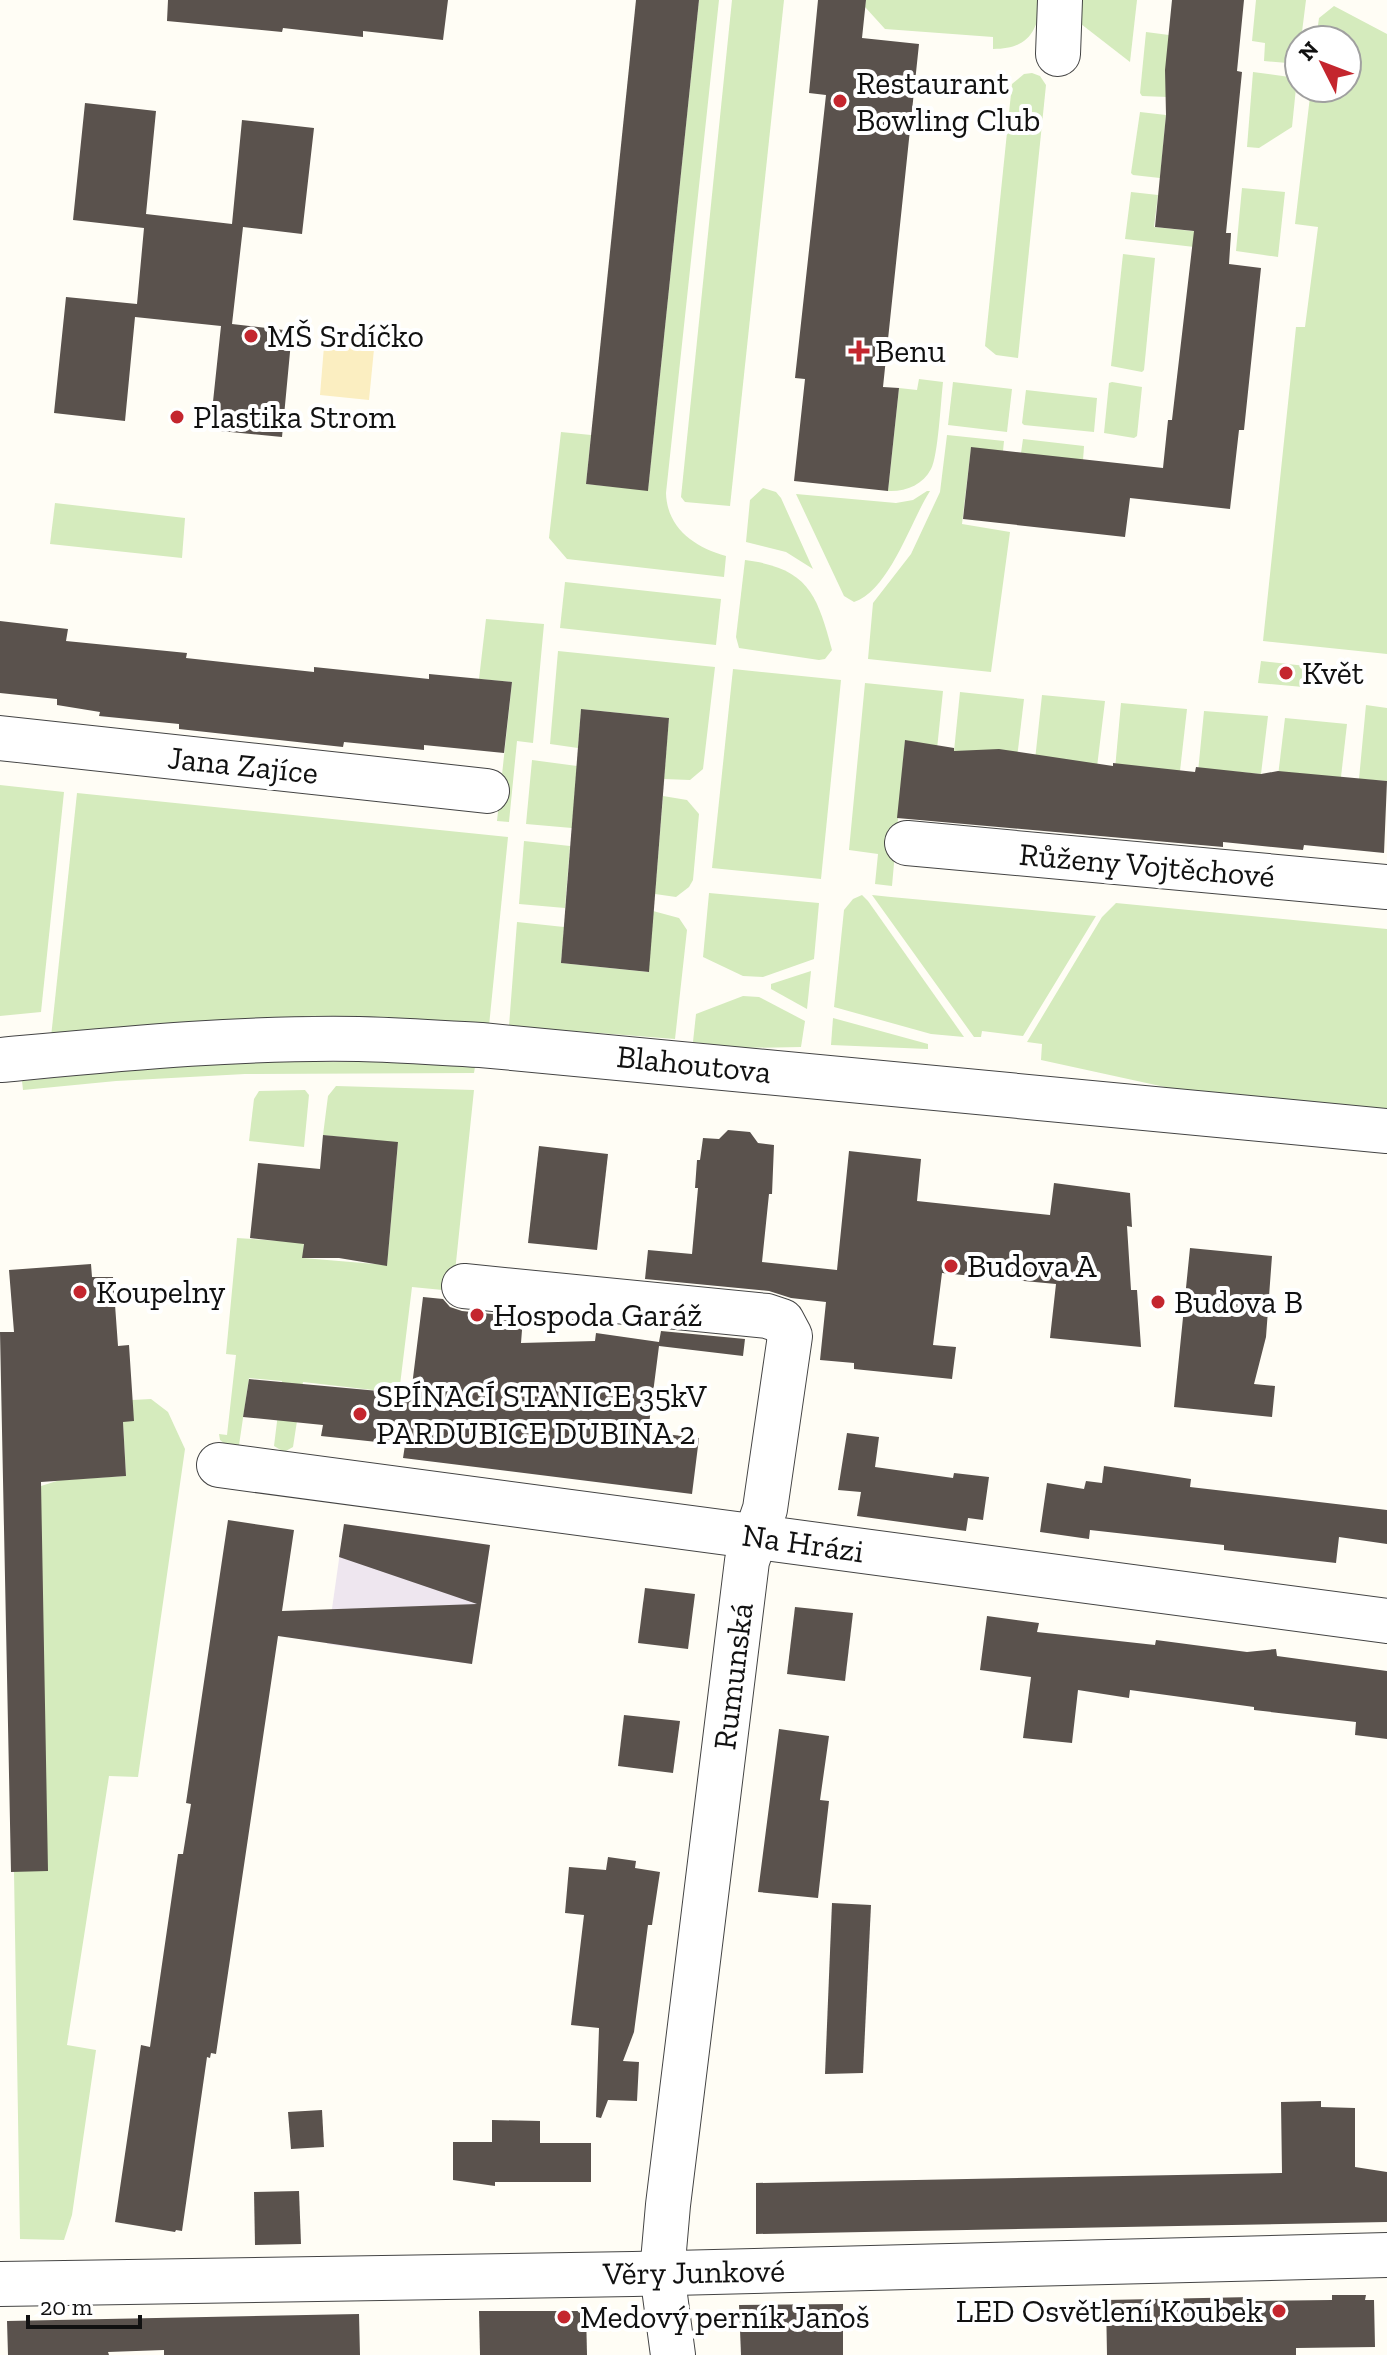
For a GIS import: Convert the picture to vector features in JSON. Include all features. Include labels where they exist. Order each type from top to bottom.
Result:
[{"type":"street","points":[[1058,54],[1060,0]]},
{"type":"street","name":"Jana Zajíce","points":[[0,738],[487,791]]},
{"type":"street","name":"Růženy Vojtěchové","points":[[907,843],[1387,887]]},
{"type":"street","name":"Blahoutova","points":[[0,1060],[171,1044],[359,1039],[420,1042],[583,1053],[1387,1131]]},
{"type":"street","name":"Rumunská","points":[[464,1286],[767,1316],[782,1321],[790,1336],[765,1509],[745,1577],[668,2205],[662,2273],[673,2355]]},
{"type":"street","name":"Na Hrázi","points":[[219,1465],[1387,1621]]},
{"type":"street","name":"Věry Junkové","points":[[0,2284],[662,2273],[1387,2255]]},
{"type":"shaded area","points":[[344,1524],[490,1545],[472,1664],[327,1644]]},
{"type":"green space","points":[[699,0],[719,0],[666,493],[671,516],[684,534],[703,547],[726,556],[724,577],[567,559],[549,538],[561,432],[591,435],[586,484],[648,490]]},
{"type":"green space","points":[[732,0],[784,0],[730,506],[685,502],[681,497]]},
{"type":"green space","points":[[866,0],[1041,0],[1034,30],[1029,36],[1015,46],[993,49],[993,37],[885,29],[865,7]]},
{"type":"green space","points":[[1074,0],[1137,0],[1130,62],[1072,17]]},
{"type":"green space","points":[[1256,0],[1306,0],[1303,24],[1283,24],[1283,63],[1264,61],[1265,43],[1252,41]]},
{"type":"green space","points":[[1334,6],[1387,34],[1387,654],[1263,641],[1296,327],[1305,327],[1318,227],[1295,224],[1309,104],[1363,104],[1363,24],[1318,24],[1319,18]]},
{"type":"green space","points":[[1146,32],[1169,35],[1168,97],[1142,96],[1140,93]]},
{"type":"green space","points":[[1253,72],[1283,76],[1283,104],[1294,104],[1292,127],[1259,148],[1247,147]]},
{"type":"green space","points":[[1024,74],[1040,76],[1046,85],[1018,358],[996,355],[985,346],[1012,84]]},
{"type":"green space","points":[[1140,112],[1166,115],[1160,178],[1131,173]]},
{"type":"green space","points":[[1242,188],[1285,192],[1278,257],[1236,251]]},
{"type":"green space","points":[[1131,192],[1158,195],[1154,227],[1231,235],[1229,251],[1125,239]]},
{"type":"green space","points":[[1123,254],[1155,258],[1142,372],[1111,366]]},
{"type":"green space","points":[[919,379],[943,382],[933,463],[928,475],[918,483],[907,489],[888,491],[899,388],[917,390]]},
{"type":"green space","points":[[953,382],[1012,389],[1007,432],[948,425]]},
{"type":"green space","points":[[1109,383],[1142,387],[1137,436],[1134,438],[1104,433]]},
{"type":"green space","points":[[1026,390],[1097,398],[1094,432],[1024,425]]},
{"type":"green space","points":[[947,435],[1004,441],[1003,451],[971,448],[962,524],[1010,532],[991,672],[868,659],[873,603],[911,554],[940,492]]},
{"type":"green space","points":[[1023,439],[1084,446],[1083,461],[1021,453]]},
{"type":"green space","points":[[763,488],[776,492],[781,498],[813,569],[786,552],[746,542],[750,500]]},
{"type":"green space","points":[[930,491],[898,553],[878,584],[854,602],[844,596],[796,494],[896,503],[913,500]]},
{"type":"green space","points":[[55,503],[185,518],[182,558],[50,544]]},
{"type":"green space","points":[[745,560],[783,570],[806,587],[821,613],[832,650],[825,659],[739,648],[736,637]]},
{"type":"green space","points":[[565,582],[721,599],[716,645],[560,628]]},
{"type":"green space","points":[[486,619],[544,624],[533,743],[517,741],[509,822],[497,821],[512,682],[479,679]]},
{"type":"green space","points":[[558,651],[715,667],[703,769],[690,780],[664,779],[669,718],[581,709],[578,748],[550,744]]},
{"type":"green space","points":[[1261,661],[1306,666],[1303,687],[1258,683]]},
{"type":"green space","points":[[733,669],[841,680],[821,879],[712,868]]},
{"type":"green space","points":[[865,683],[943,691],[937,749],[905,741],[892,886],[875,884],[878,854],[849,850]]},
{"type":"green space","points":[[960,692],[1024,699],[1017,758],[954,751]]},
{"type":"green space","points":[[1042,695],[1105,701],[1097,767],[1067,763],[1066,758],[1065,764],[1035,760]]},
{"type":"green space","points":[[1121,703],[1187,709],[1180,771],[1115,769]]},
{"type":"green space","points":[[1366,705],[1387,708],[1387,781],[1359,779]]},
{"type":"green space","points":[[1204,711],[1268,716],[1261,774],[1198,772]]},
{"type":"green space","points":[[1285,718],[1347,724],[1341,777],[1278,776]]},
{"type":"green space","points":[[532,760],[577,766],[572,828],[526,824]]},
{"type":"green space","points":[[0,785],[64,792],[41,1012],[0,1016]]},
{"type":"green space","points":[[77,793],[508,837],[489,1026],[51,1037]]},
{"type":"green space","points":[[663,796],[687,800],[699,814],[693,880],[676,897],[655,894]]},
{"type":"green space","points":[[524,841],[570,846],[565,908],[519,904]]},
{"type":"green space","points":[[709,893],[819,903],[814,959],[763,977],[743,976],[703,957]]},
{"type":"green space","points":[[862,895],[964,1037],[931,1034],[834,1007],[844,910],[853,899]]},
{"type":"green space","points":[[872,895],[1096,916],[1023,1036],[982,1031],[981,1037],[974,1037]]},
{"type":"green space","points":[[1116,903],[1387,929],[1387,1113],[1174,1089],[1041,1060],[1042,1044],[1027,1042],[1102,917]]},
{"type":"green space","points":[[653,911],[679,918],[687,930],[675,1039],[509,1026],[517,922],[564,927],[561,963],[648,972]]},
{"type":"green space","points":[[811,971],[807,1009],[771,989],[771,984]]},
{"type":"green space","points":[[743,996],[759,997],[805,1021],[801,1047],[739,1048],[693,1042],[696,1014]]},
{"type":"green space","points":[[833,1018],[928,1044],[928,1049],[831,1045]]},
{"type":"green space","points":[[250,1062],[391,1062],[475,1067],[474,1073],[245,1074],[23,1090],[22,1081],[171,1066]]},
{"type":"green space","points":[[336,1086],[474,1090],[453,1291],[412,1287],[399,1393],[303,1382],[293,1447],[284,1452],[274,1446],[282,1381],[249,1378],[239,1445],[225,1444],[219,1434],[227,1435],[236,1355],[226,1354],[237,1238],[304,1240],[303,1258],[387,1265],[398,1143],[323,1135],[328,1096]]},
{"type":"green space","points":[[305,1090],[309,1095],[304,1147],[249,1141],[254,1099],[259,1091]]},
{"type":"green space","points":[[151,1399],[168,1412],[185,1449],[138,1777],[109,1776],[67,2045],[96,2050],[72,2215],[64,2240],[20,2239],[14,1872],[41,1486],[60,1480],[126,1476],[123,1422],[132,1400]]},
{"type":"sand","points":[[325,334],[375,339],[369,400],[320,395]]},
{"type":"building","points":[[168,0],[448,0],[443,40],[363,31],[363,37],[283,28],[282,32],[167,21]]},
{"type":"building","points":[[636,0],[699,0],[648,491],[586,484]]},
{"type":"building","points":[[818,0],[866,0],[862,38],[919,44],[883,387],[899,388],[888,491],[794,481],[805,379],[795,378],[826,95],[809,93]]},
{"type":"building","points":[[1172,0],[1244,0],[1237,71],[1242,72],[1226,233],[1231,233],[1229,264],[1261,268],[1244,430],[1239,430],[1230,509],[1130,498],[1125,537],[963,519],[971,447],[1163,468],[1168,420],[1172,420],[1194,231],[1155,227],[1166,115],[1165,70]]},
{"type":"building","points":[[85,103],[156,111],[146,214],[232,224],[242,120],[314,128],[302,234],[243,227],[232,324],[292,331],[282,437],[210,430],[221,326],[135,317],[125,421],[54,413],[66,297],[137,304],[144,228],[73,220]]},
{"type":"building","points":[[0,621],[68,629],[66,641],[187,653],[186,658],[314,672],[314,667],[429,679],[429,674],[512,682],[504,753],[424,745],[424,750],[344,742],[343,747],[179,729],[179,724],[99,716],[100,712],[57,705],[57,699],[0,693]]},
{"type":"building","points":[[581,709],[669,718],[649,972],[561,963]]},
{"type":"building","points":[[905,740],[954,748],[954,751],[999,749],[1113,766],[1113,763],[1195,772],[1196,767],[1261,774],[1278,771],[1387,781],[1384,853],[1304,845],[1303,850],[1223,842],[1223,847],[897,818]]},
{"type":"building","points":[[728,1130],[750,1132],[758,1143],[774,1145],[772,1194],[769,1194],[762,1262],[837,1270],[849,1151],[921,1159],[917,1201],[1050,1215],[1054,1183],[1130,1193],[1132,1227],[1127,1226],[1131,1290],[1137,1290],[1141,1347],[1050,1338],[1056,1284],[942,1273],[933,1345],[956,1347],[952,1379],[854,1369],[854,1363],[820,1360],[826,1302],[791,1298],[769,1291],[645,1279],[648,1250],[692,1254],[698,1188],[695,1188],[697,1160],[700,1160],[703,1138],[719,1139]]},
{"type":"building","points":[[323,1135],[398,1142],[387,1266],[339,1258],[302,1258],[304,1244],[250,1238],[258,1163],[320,1169]]},
{"type":"building","points":[[539,1146],[608,1154],[597,1250],[528,1243]]},
{"type":"building","points":[[1190,1248],[1272,1256],[1266,1337],[1254,1384],[1275,1386],[1272,1417],[1174,1407]]},
{"type":"building","points":[[91,1264],[92,1277],[113,1277],[118,1346],[129,1345],[134,1421],[123,1422],[126,1476],[41,1482],[48,1871],[11,1872],[0,1332],[14,1332],[9,1270]]},
{"type":"building","points":[[423,1297],[443,1299],[450,1307],[462,1311],[523,1317],[521,1343],[595,1341],[596,1333],[659,1342],[661,1331],[745,1339],[743,1356],[659,1346],[648,1432],[699,1438],[692,1494],[403,1458],[405,1445],[321,1436],[323,1425],[243,1417],[249,1379],[411,1394]]},
{"type":"building","points":[[847,1433],[879,1437],[875,1467],[953,1478],[954,1473],[989,1477],[983,1520],[968,1518],[966,1531],[857,1516],[861,1492],[838,1490]]},
{"type":"building","points":[[1104,1466],[1191,1479],[1190,1487],[1387,1510],[1387,1544],[1339,1537],[1336,1563],[1224,1550],[1224,1545],[1090,1530],[1089,1539],[1040,1532],[1047,1483],[1084,1489],[1086,1481],[1102,1483]]},
{"type":"building","points":[[228,1520],[294,1530],[282,1611],[477,1604],[339,1557],[344,1524],[490,1545],[472,1664],[278,1636],[216,2054],[211,2053],[210,2058],[207,2057],[182,2231],[175,2232],[115,2222],[141,2045],[150,2047],[178,1854],[183,1854],[191,1804],[186,1803]]},
{"type":"building","points":[[645,1588],[695,1594],[688,1649],[638,1643]]},
{"type":"building","points":[[795,1607],[853,1613],[845,1681],[787,1674]]},
{"type":"building","points":[[987,1616],[1039,1623],[1037,1632],[1155,1645],[1156,1640],[1247,1652],[1276,1649],[1277,1656],[1387,1671],[1387,1739],[1355,1735],[1356,1722],[1254,1710],[1254,1707],[1130,1690],[1129,1698],[1078,1690],[1072,1743],[1023,1738],[1031,1677],[980,1670]]},
{"type":"building","points":[[624,1715],[680,1721],[673,1773],[618,1766]]},
{"type":"building","points":[[779,1729],[829,1736],[820,1800],[829,1801],[818,1898],[758,1892]]},
{"type":"building","points":[[608,1857],[636,1861],[635,1868],[660,1872],[652,1925],[648,1925],[634,2032],[623,2061],[639,2062],[637,2101],[608,2100],[601,2118],[596,2117],[599,2028],[571,2025],[584,1915],[565,1913],[569,1867],[606,1870]]},
{"type":"building","points":[[832,1903],[871,1905],[863,2073],[825,2074]]},
{"type":"building","points":[[1321,2101],[1321,2107],[1355,2108],[1355,2167],[1387,2172],[1387,2222],[756,2234],[756,2183],[1282,2173],[1281,2102]]},
{"type":"building","points":[[322,2110],[324,2147],[291,2149],[288,2112]]},
{"type":"building","points":[[492,2120],[540,2121],[540,2143],[591,2143],[591,2182],[495,2182],[495,2186],[453,2180],[453,2142],[492,2142]]},
{"type":"building","points":[[299,2191],[301,2244],[255,2245],[254,2192]]},
{"type":"building","points":[[1332,2295],[1366,2295],[1365,2300],[1374,2300],[1375,2347],[1296,2348],[1296,2355],[1107,2355],[1106,2300],[1252,2297],[1252,2301],[1332,2300]]},
{"type":"building","points":[[843,2304],[843,2355],[741,2355],[739,2305]]},
{"type":"building","points":[[479,2311],[586,2311],[587,2355],[480,2355]]},
{"type":"building","points":[[359,2314],[360,2355],[164,2355],[164,2350],[108,2352],[109,2355],[8,2355],[7,2321]]},
{"type":"place","name":"Restaurant Bowling Club","points":[[840,101]]},
{"type":"place","name":"MŠ Srdíčko","points":[[251,336]]},
{"type":"place","name":"Benu","points":[[859,351]]},
{"type":"place","name":"Plastika Strom","points":[[177,417]]},
{"type":"place","name":"Květ","points":[[1286,673]]},
{"type":"place","name":"Budova A","points":[[951,1266]]},
{"type":"place","name":"Koupelny","points":[[80,1292]]},
{"type":"place","name":"Budova B","points":[[1158,1302]]},
{"type":"place","name":"Hospoda Garáž","points":[[477,1315]]},
{"type":"place","name":"SPÍNACÍ STANICE 35kV PARDUBICE DUBINA 2","points":[[360,1414]]},
{"type":"place","name":"LED Osvětlení Koubek","points":[[1279,2311]]},
{"type":"place","name":"Medový perník Janoš","points":[[564,2317]]}]
